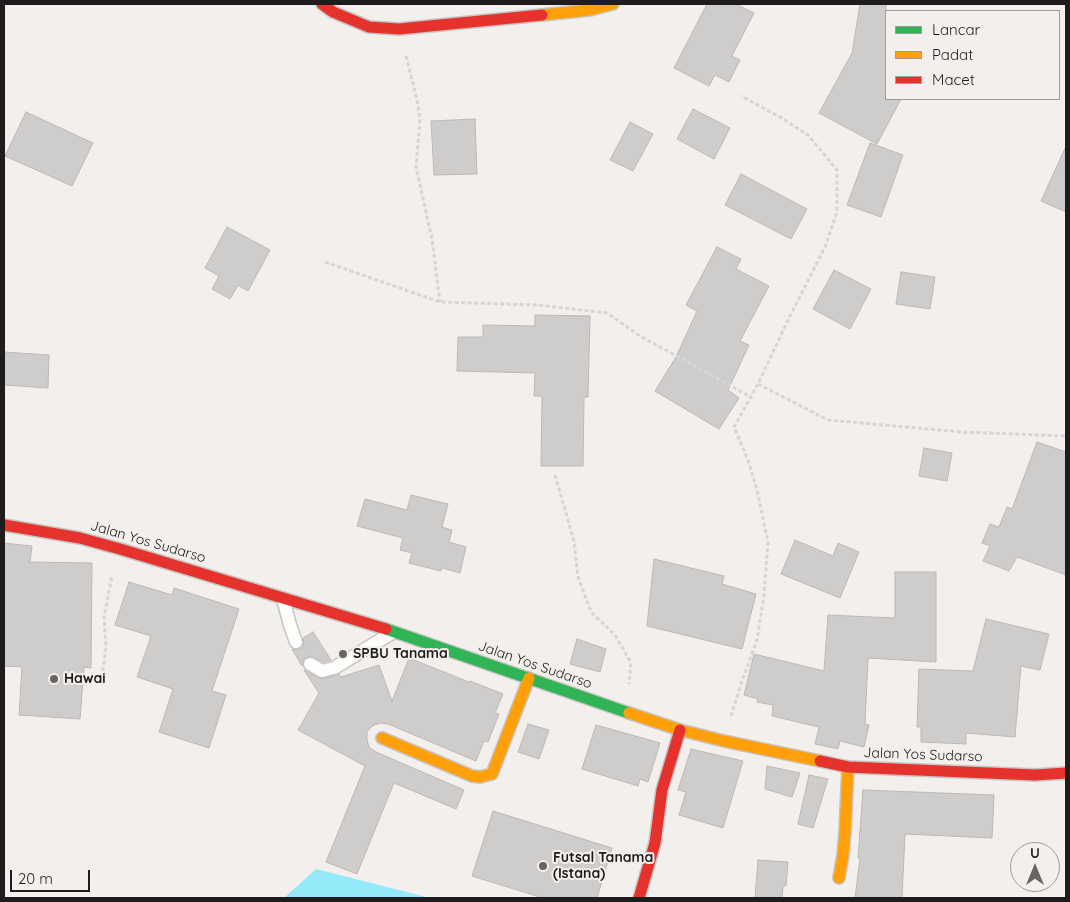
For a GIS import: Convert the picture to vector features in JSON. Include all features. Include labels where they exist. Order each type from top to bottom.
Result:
[{"type":"main road","points":[[322,4],[333,12],[368,27],[399,29],[590,10],[612,4]]},
{"type":"main road","name":"Jalan Yos Sudarso","points":[[4,525],[80,538],[120,548],[394,632],[680,730],[724,741],[848,767],[1035,775],[1066,773]]},
{"type":"main road","points":[[382,738],[472,776],[489,776],[495,768],[529,678]]},
{"type":"main road","points":[[639,898],[655,843],[662,790],[680,730]]},
{"type":"main road","points":[[839,878],[845,832],[848,767]]},
{"type":"lane","points":[[282,598],[296,642]]},
{"type":"lane","points":[[310,664],[322,671],[334,668],[394,632]]},
{"type":"path","points":[[399,29],[420,119],[416,167],[432,239],[440,302]]},
{"type":"path","points":[[724,741],[742,681],[757,640],[764,595],[768,542],[757,490],[748,460],[734,427],[758,384],[825,246],[837,212],[837,170],[808,135],[741,96]]},
{"type":"path","points":[[325,262],[440,302],[538,305],[607,313],[640,336],[751,397]]},
{"type":"path","points":[[758,384],[828,420],[962,432],[1066,436]]},
{"type":"path","points":[[555,475],[574,541],[578,577],[591,612],[615,635],[631,663],[626,712]]},
{"type":"path","points":[[101,684],[106,646],[104,617],[120,548]]},
{"type":"water","points":[[316,869],[430,898],[284,898]]},
{"type":"building","points":[[707,4],[736,4],[754,13],[732,56],[740,60],[729,82],[715,75],[709,86],[674,68]]},
{"type":"building","points":[[860,4],[886,4],[885,100],[900,100],[877,144],[819,113],[852,53]]},
{"type":"building","points":[[693,109],[730,128],[714,159],[677,139]]},
{"type":"building","points":[[26,112],[93,143],[72,186],[5,156]]},
{"type":"building","points":[[475,119],[477,174],[434,175],[431,121]]},
{"type":"building","points":[[630,122],[653,134],[633,171],[610,160]]},
{"type":"building","points":[[870,143],[903,155],[881,217],[847,205]]},
{"type":"building","points":[[1066,146],[1066,212],[1041,201]]},
{"type":"building","points":[[741,174],[807,209],[791,239],[725,205]]},
{"type":"building","points":[[227,227],[270,250],[248,291],[238,285],[230,299],[212,289],[219,276],[205,268]]},
{"type":"building","points":[[717,247],[741,259],[736,269],[769,286],[740,341],[749,345],[728,390],[739,398],[719,429],[655,391],[676,357],[697,311],[686,305]]},
{"type":"building","points":[[834,270],[871,289],[850,329],[813,309]]},
{"type":"building","points":[[901,272],[935,277],[930,309],[896,304]]},
{"type":"building","points":[[535,315],[590,316],[588,397],[584,397],[583,466],[541,466],[542,396],[534,396],[535,373],[457,371],[458,337],[483,337],[483,325],[535,326]]},
{"type":"building","points":[[4,352],[49,355],[48,388],[4,385]]},
{"type":"building","points":[[1037,442],[1066,452],[1066,575],[1017,557],[1009,571],[983,561],[990,546],[982,543],[990,524],[999,527],[1007,507],[1012,509]]},
{"type":"building","points":[[924,448],[952,453],[947,481],[919,476]]},
{"type":"building","points":[[411,495],[448,504],[442,527],[452,530],[449,542],[466,547],[460,573],[442,568],[441,571],[409,563],[412,553],[400,550],[403,538],[357,526],[365,499],[407,510]]},
{"type":"building","points":[[795,540],[833,556],[838,543],[859,552],[840,598],[781,574]]},
{"type":"building","points":[[4,543],[32,546],[30,562],[92,563],[91,668],[84,667],[80,719],[19,715],[22,667],[4,666]]},
{"type":"building","points":[[654,559],[724,576],[722,584],[756,594],[742,649],[647,626]]},
{"type":"building","points":[[895,572],[936,572],[936,662],[868,658],[865,724],[869,725],[864,747],[840,741],[838,749],[815,744],[819,727],[772,716],[773,705],[757,702],[758,699],[744,695],[754,654],[824,671],[828,615],[895,618]]},
{"type":"building","points":[[129,582],[172,595],[174,588],[239,609],[212,691],[226,695],[209,748],[159,732],[173,689],[137,677],[151,636],[115,625]]},
{"type":"building","points":[[986,619],[1049,634],[1040,670],[1021,666],[1015,737],[966,733],[966,744],[921,742],[921,727],[917,727],[919,669],[973,671]]},
{"type":"building","points":[[313,632],[331,660],[323,662],[310,656],[303,660],[302,666],[292,649],[298,650],[302,648],[303,638]]},
{"type":"building","points":[[577,639],[606,649],[600,672],[570,664]]},
{"type":"building","points":[[409,658],[503,694],[495,713],[499,714],[488,742],[484,741],[476,761],[388,724],[380,723],[372,726],[367,732],[367,740],[369,747],[376,752],[464,790],[456,809],[394,783],[357,874],[326,862],[365,766],[298,730],[319,693],[304,670],[318,678],[324,679],[339,674],[341,677],[379,665],[392,701]]},
{"type":"building","points":[[528,724],[549,730],[539,759],[518,752]]},
{"type":"building","points":[[596,725],[660,743],[648,782],[640,779],[638,786],[582,769]]},
{"type":"building","points":[[691,749],[743,761],[723,828],[679,815],[686,792],[678,790]]},
{"type":"building","points":[[767,766],[800,773],[792,797],[765,789]]},
{"type":"building","points":[[809,775],[828,779],[813,828],[798,824]]},
{"type":"building","points":[[863,790],[994,795],[992,838],[905,834],[902,898],[855,898],[860,858],[858,858]]},
{"type":"building","points":[[493,811],[612,848],[597,898],[543,898],[472,876]]},
{"type":"building","points":[[758,860],[788,862],[786,886],[783,886],[782,898],[755,898]]},
{"type":"traffic: fast","points":[[386,629],[629,713]]},
{"type":"traffic: slow","points":[[542,15],[590,10],[613,4]]},
{"type":"traffic: slow","points":[[382,738],[472,776],[480,777],[492,774],[529,678]]},
{"type":"traffic: slow","points":[[629,713],[680,730],[820,761]]},
{"type":"traffic: slow","points":[[839,878],[845,832],[848,767]]},
{"type":"traffic: jam","points":[[322,4],[333,12],[369,27],[399,29],[542,15]]},
{"type":"traffic: jam","points":[[4,525],[80,538],[386,629]]},
{"type":"traffic: jam","points":[[639,898],[655,843],[662,790],[680,730]]},
{"type":"traffic: jam","points":[[820,761],[848,767],[1035,775],[1066,773]]},
{"type":"place","name":"SPBU Tanama","points":[[343,654]]},
{"type":"place","name":"Hawai","points":[[54,679]]},
{"type":"place","name":"Futsal Tanama (Istana)","points":[[543,866]]}]
